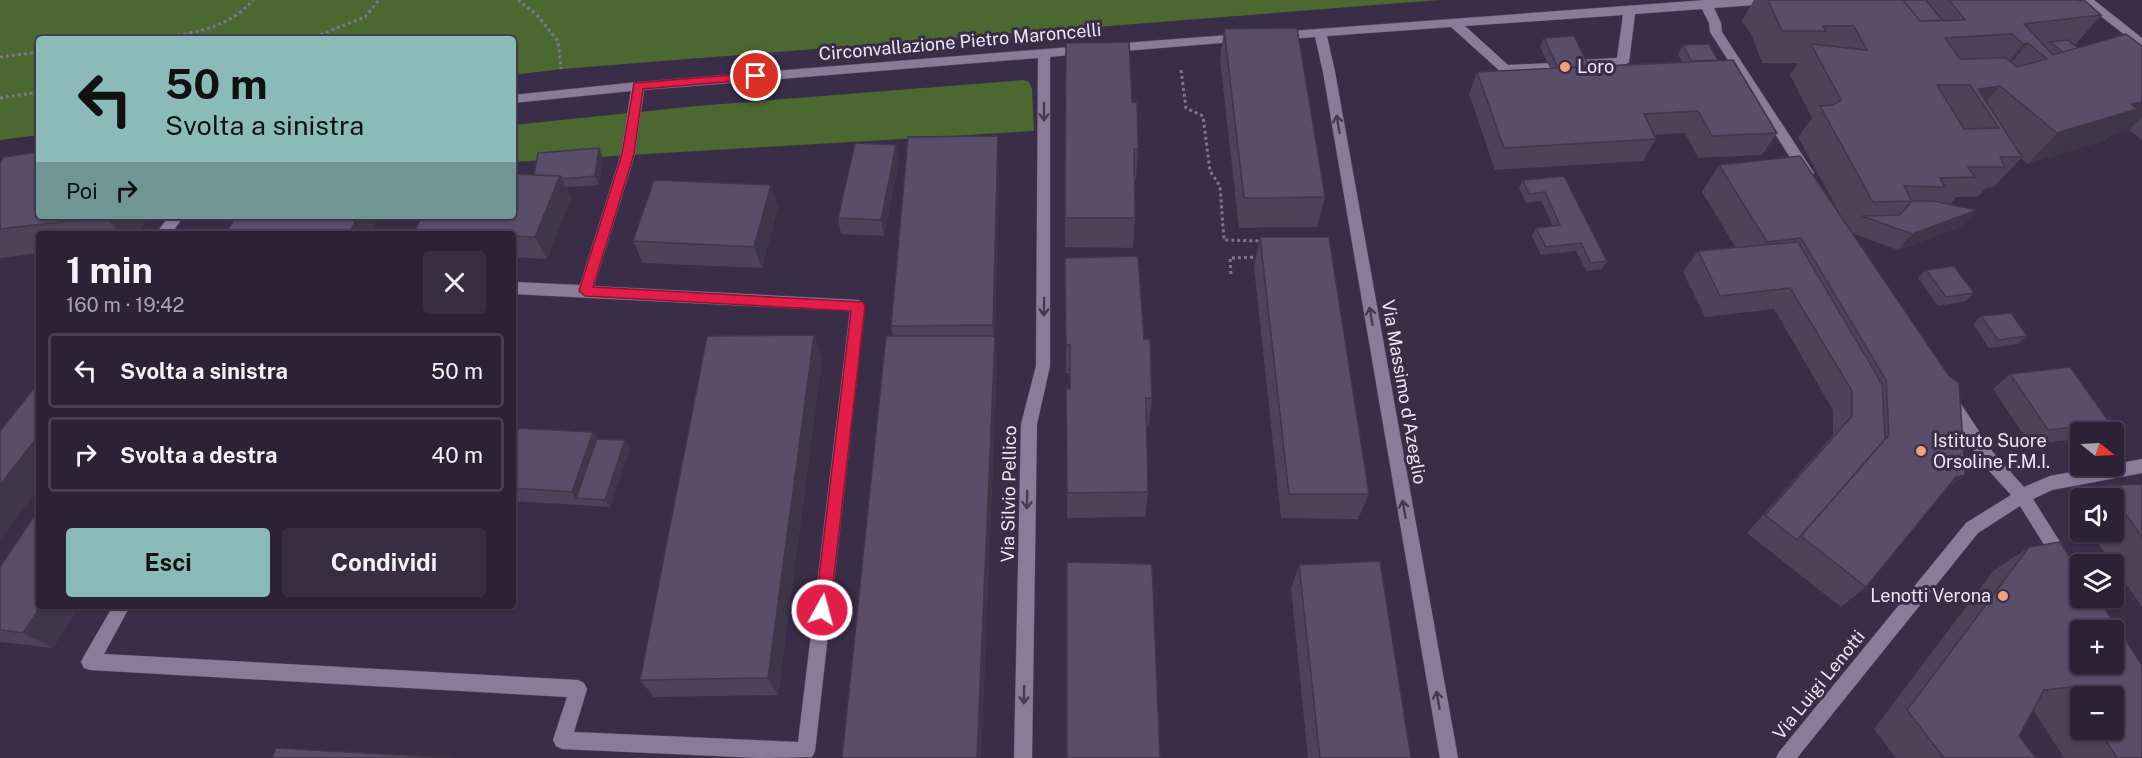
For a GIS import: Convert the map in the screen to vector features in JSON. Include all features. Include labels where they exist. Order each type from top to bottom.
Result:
[{"type":"street","name":"Circonvallazione Pietro Maroncelli","points":[[516,99],[638,86],[1259,37],[1769,0]]},
{"type":"street","points":[[2086,0],[2142,44]]},
{"type":"street","points":[[1706,4],[1715,23],[1716,32],[1811,181]]},
{"type":"street","points":[[1579,64],[1623,62],[1629,10]]},
{"type":"street","points":[[1454,23],[1505,69],[1549,66]]},
{"type":"street","name":"Via Massimo d'Azeglio","points":[[1320,33],[1329,72],[1449,758]]},
{"type":"street","name":"Via Silvio Pellico","points":[[1023,758],[1029,424],[1043,366],[1044,54]]},
{"type":"street","points":[[585,291],[628,154],[638,86]]},
{"type":"street","points":[[165,231],[175,219]]},
{"type":"street","points":[[120,609],[90,662],[578,689],[562,740],[806,751],[858,306],[516,288]]},
{"type":"street","points":[[1943,387],[1986,456],[2022,496],[2070,572]]},
{"type":"street","name":"Via Luigi Lenotti","points":[[1785,758],[1972,528],[2022,496],[2050,483],[2142,466]]},
{"type":"path","points":[[172,36],[207,30],[230,21],[245,12],[252,0]]},
{"type":"path","points":[[317,36],[365,17],[379,0]]},
{"type":"path","points":[[518,0],[536,14],[558,41],[562,72]]},
{"type":"path","points":[[0,57],[36,52]]},
{"type":"path","points":[[1180,61],[1186,108],[1203,116],[1210,171],[1220,186],[1224,240],[1269,242]]},
{"type":"path","points":[[0,98],[36,92]]},
{"type":"path","points":[[1231,274],[1230,258],[1262,257]]},
{"type":"green space","points":[[0,0],[1439,0],[562,69],[516,75],[516,36],[36,36],[36,135],[0,140]]},
{"type":"green space","points":[[1023,80],[1029,82],[1032,89],[1034,131],[516,162],[516,125],[697,106]]},
{"type":"building","points":[[1768,0],[1903,0],[1920,21],[1965,20],[1949,0],[2084,0],[2101,15],[2024,24],[2053,55],[2126,34],[2142,46],[2142,102],[2131,104],[2137,109],[2057,133],[2000,86],[1978,89],[2022,157],[2000,157],[2005,167],[1968,167],[1975,177],[1940,178],[1945,187],[1904,186],[1912,201],[1873,202],[1820,106],[1833,105],[1841,100],[1811,44],[1867,50],[1854,26],[1823,26],[1826,31],[1782,31]],"holes":[[[2012,34],[2023,44],[2028,43],[2047,59],[2017,67],[2006,58],[1960,59],[1945,38]],[[1937,85],[1970,85],[1999,128],[1964,129]]]},
{"type":"building","points":[[1903,0],[1926,0],[1942,20],[1920,21]]},
{"type":"building","points":[[1297,28],[1325,197],[1244,198],[1224,29]]},
{"type":"building","points":[[1574,36],[1589,66],[1558,68],[1544,38]]},
{"type":"building","points":[[2068,40],[2078,48],[2063,52],[2050,42]]},
{"type":"building","points":[[1129,42],[1132,102],[1137,102],[1138,149],[1134,149],[1135,218],[1065,218],[1066,43]]},
{"type":"building","points":[[1709,44],[1718,60],[1691,61],[1683,45]]},
{"type":"building","points":[[1733,60],[1777,133],[1712,136],[1698,111],[1644,114],[1656,139],[1504,148],[1477,72]]},
{"type":"building","points":[[998,136],[993,325],[891,326],[908,137]]},
{"type":"building","points":[[855,143],[896,145],[881,220],[838,218]]},
{"type":"building","points":[[599,148],[595,176],[562,179],[560,176],[534,175],[538,153]]},
{"type":"building","points":[[36,152],[36,219],[87,219],[0,229],[0,163],[3,157]]},
{"type":"building","points":[[1800,156],[1949,376],[1959,383],[1965,475],[1956,477],[1866,587],[1801,536],[1889,435],[1886,380],[1801,238],[1767,242],[1719,165]]},
{"type":"building","points":[[516,174],[560,176],[535,237],[516,236],[516,231],[415,231],[421,219],[516,219]]},
{"type":"building","points":[[1564,176],[1607,261],[1591,263],[1581,243],[1546,247],[1536,228],[1560,225],[1545,192],[1529,194],[1523,180]]},
{"type":"building","points":[[654,180],[771,185],[754,247],[633,241]]},
{"type":"building","points":[[1912,201],[1933,201],[1977,210],[1912,234],[1862,216],[1900,215]]},
{"type":"building","points":[[234,219],[356,219],[350,231],[227,231]]},
{"type":"building","points":[[1260,237],[1329,237],[1369,494],[1289,494]]},
{"type":"building","points":[[1798,242],[1882,384],[1885,439],[1797,540],[1765,515],[1852,416],[1852,391],[1790,288],[1720,296],[1698,251]]},
{"type":"building","points":[[1138,256],[1144,339],[1150,339],[1152,398],[1146,398],[1148,492],[1067,493],[1066,389],[1070,389],[1070,345],[1066,345],[1065,258]]},
{"type":"building","points":[[1954,266],[1974,293],[1946,297],[1926,270]]},
{"type":"building","points":[[2011,313],[2027,336],[1998,340],[1981,316]]},
{"type":"building","points":[[814,335],[768,678],[640,680],[707,336]]},
{"type":"building","points":[[886,336],[995,336],[977,758],[842,758]]},
{"type":"building","points":[[2070,367],[2109,422],[2070,422],[2070,428],[2048,430],[2010,374]]},
{"type":"building","points":[[36,386],[36,439],[0,485],[0,431]]},
{"type":"building","points":[[516,428],[593,432],[572,492],[516,488]]},
{"type":"building","points":[[597,439],[625,440],[605,500],[576,498]]},
{"type":"building","points":[[2142,484],[2142,537],[2124,512],[2124,488],[2107,488],[2106,486]]},
{"type":"building","points":[[36,513],[36,609],[39,609],[23,633],[0,630],[0,567]]},
{"type":"building","points":[[2060,542],[2070,558],[2070,608],[2104,608],[2112,620],[2070,620],[2070,674],[2124,674],[2124,638],[2142,665],[2142,758],[2117,758],[2105,740],[2124,740],[2124,686],[2070,686],[2044,690],[2019,736],[2036,758],[1944,758],[1907,710],[2029,547]]},
{"type":"building","points":[[1380,561],[1411,758],[1320,758],[1299,565]]},
{"type":"building","points":[[1067,562],[1152,564],[1160,758],[1067,758]]},
{"type":"building","points":[[276,748],[452,758],[272,758]]},
{"type":"place","name":"Loro","points":[[1565,67]]},
{"type":"place","name":"Istituto Suore Orsoline F.M.I.","points":[[1921,451]]},
{"type":"place","name":"Lenotti Verona","points":[[2003,596]]},
{"type":"route","points":[[756,76],[638,86],[628,154],[585,291],[858,306],[822,610]]}]
